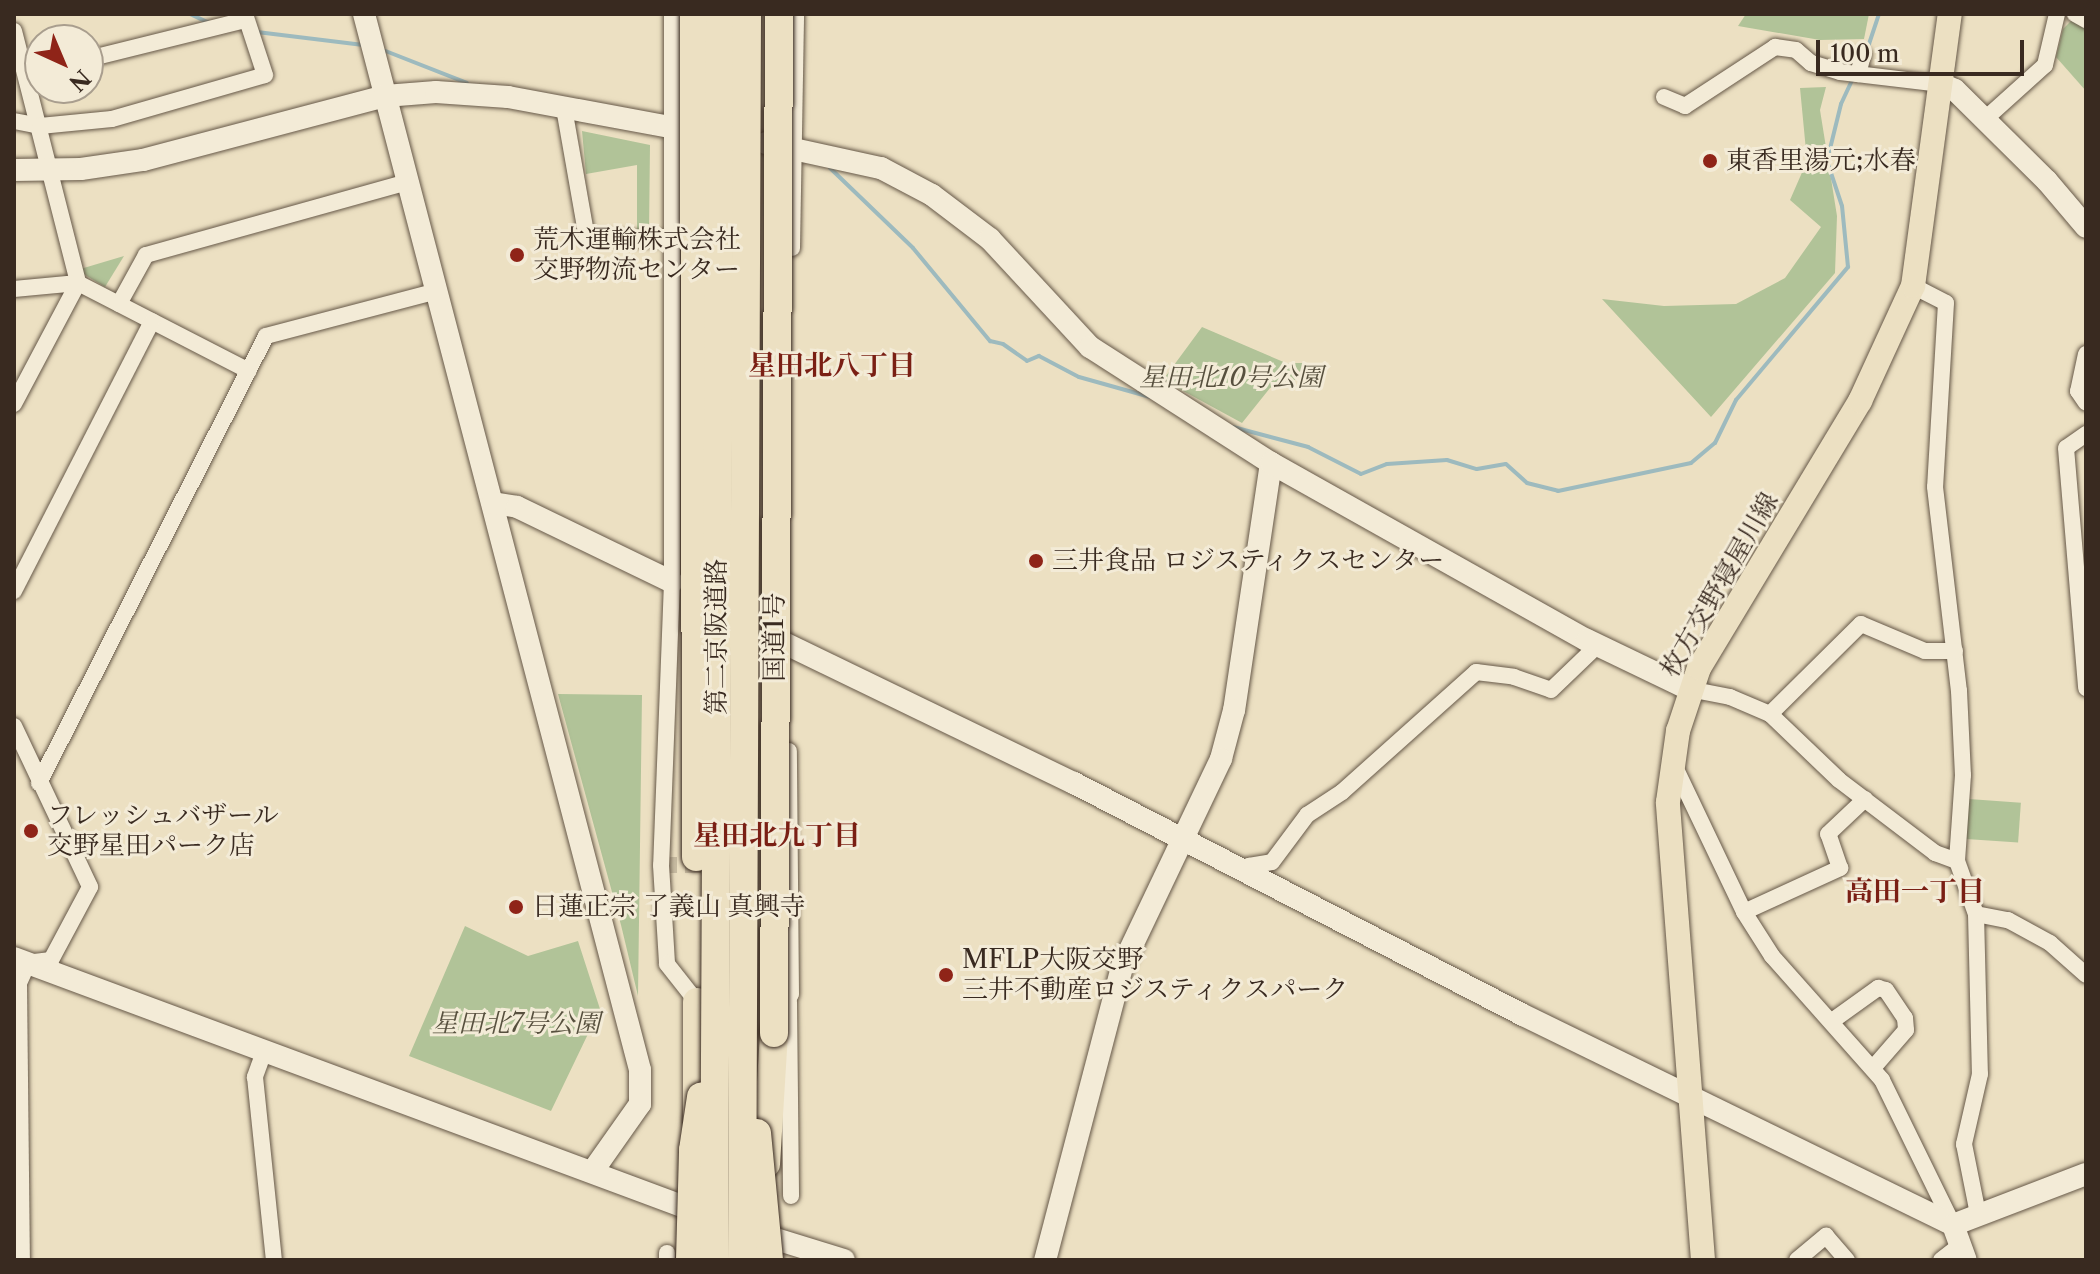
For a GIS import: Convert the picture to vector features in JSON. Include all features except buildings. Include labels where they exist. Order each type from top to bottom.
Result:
[{"type":"highway","points":[[694,14],[683,246],[718,1002],[764,1252]]},
{"type":"highway","name":"第二京阪道路","points":[[714,1260],[718,1002],[720,14]]},
{"type":"highway","name":"第二京阪道路","points":[[742,1260],[718,1002],[747,14]]},
{"type":"highway","name":"国道1号","points":[[764,1252],[774,1033],[779,14]]},
{"type":"highway","points":[[679,1258],[697,1212],[718,1002]]},
{"type":"highway","points":[[679,1258],[693,1150],[718,1002]]},
{"type":"main road","name":"枚方交野寝屋川線","points":[[1703,1260],[1668,802],[1689,689],[1860,401],[1913,286],[1950,14]]},
{"type":"street","points":[[364,14],[643,1088],[640,1104],[592,1172]]},
{"type":"street","points":[[672,14],[671,127],[683,246],[671,271],[672,582],[661,865],[667,964],[718,1002]]},
{"type":"street","points":[[791,1196],[789,1002],[792,864],[786,644],[796,14]]},
{"type":"street","points":[[1984,120],[2045,65],[2057,14]]},
{"type":"street","points":[[2075,14],[2086,20]]},
{"type":"street","points":[[14,121],[40,126],[112,119],[265,75],[246,17],[104,55]]},
{"type":"street","points":[[14,34],[78,283],[14,404]]},
{"type":"street","points":[[1664,97],[1685,106],[1775,47],[1858,74],[1941,84],[1984,120],[2086,227]]},
{"type":"street","points":[[1858,74],[1863,55]]},
{"type":"street","points":[[14,170],[50,170],[143,160],[385,96],[467,92],[793,148],[881,168],[932,195],[990,239],[1090,347],[1271,463],[1598,645],[1689,689],[1730,697],[1770,714],[1865,799],[1935,853],[1957,861]]},
{"type":"street","points":[[564,108],[587,238],[683,246]]},
{"type":"street","points":[[119,304],[146,255],[408,182]]},
{"type":"street","points":[[671,271],[683,246]]},
{"type":"street","points":[[14,289],[78,283],[249,371]]},
{"type":"street","points":[[1913,286],[1946,303],[1935,487],[1955,651],[1963,775],[1957,861],[1976,914],[1980,1074],[1964,1144],[1978,1214]]},
{"type":"street","points":[[39,783],[266,336],[438,291]]},
{"type":"street","points":[[14,591],[152,321]]},
{"type":"street","points":[[2086,354],[2078,391],[2086,403]]},
{"type":"street","points":[[2086,434],[2066,448],[2086,688]]},
{"type":"street","points":[[1045,1260],[1122,967],[1221,759],[1234,710],[1271,463]]},
{"type":"street","points":[[493,503],[517,507],[672,582]]},
{"type":"street","points":[[1770,714],[1861,624],[1925,651],[1955,651]]},
{"type":"street","points":[[786,644],[1183,840],[1523,1015],[1689,1093],[1960,1243]]},
{"type":"street","points":[[1246,872],[1249,866],[1272,862],[1307,815],[1342,792],[1476,672],[1514,677],[1551,690],[1598,645]]},
{"type":"street","points":[[14,726],[90,887],[51,960],[21,960]]},
{"type":"street","points":[[1674,765],[1744,912],[1772,956],[1873,1068],[1960,1243]]},
{"type":"street","points":[[1744,912],[1840,868],[1828,834],[1865,799]]},
{"type":"street","points":[[1976,914],[2008,920],[2050,943],[2086,975]]},
{"type":"street","points":[[21,960],[697,1212],[764,1252],[840,1260]]},
{"type":"street","points":[[21,960],[22,1260]]},
{"type":"street","points":[[1832,1021],[1878,988],[1886,990],[1905,1018],[1906,1030],[1873,1068]]},
{"type":"street","points":[[774,1033],[789,1002]]},
{"type":"street","points":[[265,1049],[255,1077],[274,1260]]},
{"type":"street","points":[[1941,1260],[1960,1243],[1978,1214],[2086,1174]]},
{"type":"street","points":[[1797,1260],[1826,1236],[1847,1260]]},
{"type":"green space","points":[[1746,14],[1869,14],[1864,39],[1820,40],[1738,26]]},
{"type":"green space","points":[[2073,19],[2086,27],[2086,91],[2056,57],[2063,29]]},
{"type":"green space","points":[[1826,87],[1820,110],[1837,216],[1835,273],[1711,417],[1602,299],[1664,306],[1736,304],[1785,278],[1821,227],[1790,200],[1807,161],[1800,88]]},
{"type":"green space","points":[[582,131],[650,145],[649,233],[637,231],[637,165],[586,174]]},
{"type":"green space","points":[[124,256],[105,287],[77,270]]},
{"type":"green space","name":"星田北10号公園","points":[[1202,327],[1286,363],[1323,363],[1313,374],[1270,388],[1242,423],[1163,380]]},
{"type":"green space","points":[[558,694],[642,695],[638,996],[621,925]]},
{"type":"green space","points":[[1969,799],[2021,803],[2018,843],[1966,839]]},
{"type":"green space","name":"星田北7号公園","points":[[465,926],[528,956],[578,941],[600,1009],[551,1111],[409,1056]]},
{"type":"waterway","points":[[153,14],[161,14]]},
{"type":"waterway","points":[[190,14],[209,23]]},
{"type":"waterway","points":[[1866,53],[1879,14]]},
{"type":"waterway","points":[[257,32],[363,45]]},
{"type":"waterway","points":[[383,50],[467,83]]},
{"type":"waterway","points":[[1233,427],[1308,447],[1361,474],[1387,464],[1447,460],[1477,469],[1506,464],[1527,483],[1558,491],[1691,463],[1715,443],[1736,400],[1848,267],[1842,206],[1827,161],[1841,104],[1853,78]]},
{"type":"waterway","points":[[830,168],[913,248],[990,341],[1003,344],[1027,361],[1039,356],[1079,377],[1150,397]]},
{"type":"tunnel","points":[[661,865],[706,865]]},
{"type":"place","name":"東香里湯元;水春","points":[[1710,161]]},
{"type":"place","name":"荒木運輸株式会社 交野物流センター","points":[[517,255]]},
{"type":"place","name":"三井食品 ロジスティクスセンター","points":[[1036,561]]},
{"type":"place","name":"フレッシュバザール 交野星田パーク店","points":[[31,831]]},
{"type":"place","name":"日蓮正宗 了義山 真興寺","points":[[516,907]]},
{"type":"place","name":"MFLP大阪交野 三井不動産ロジスティクスパーク","points":[[946,975]]},
{"type":"district","name":"星田北八丁目","points":[[832,365]]},
{"type":"district","name":"星田北九丁目","points":[[777,835]]},
{"type":"district","name":"高田一丁目","points":[[1915,891]]}]
